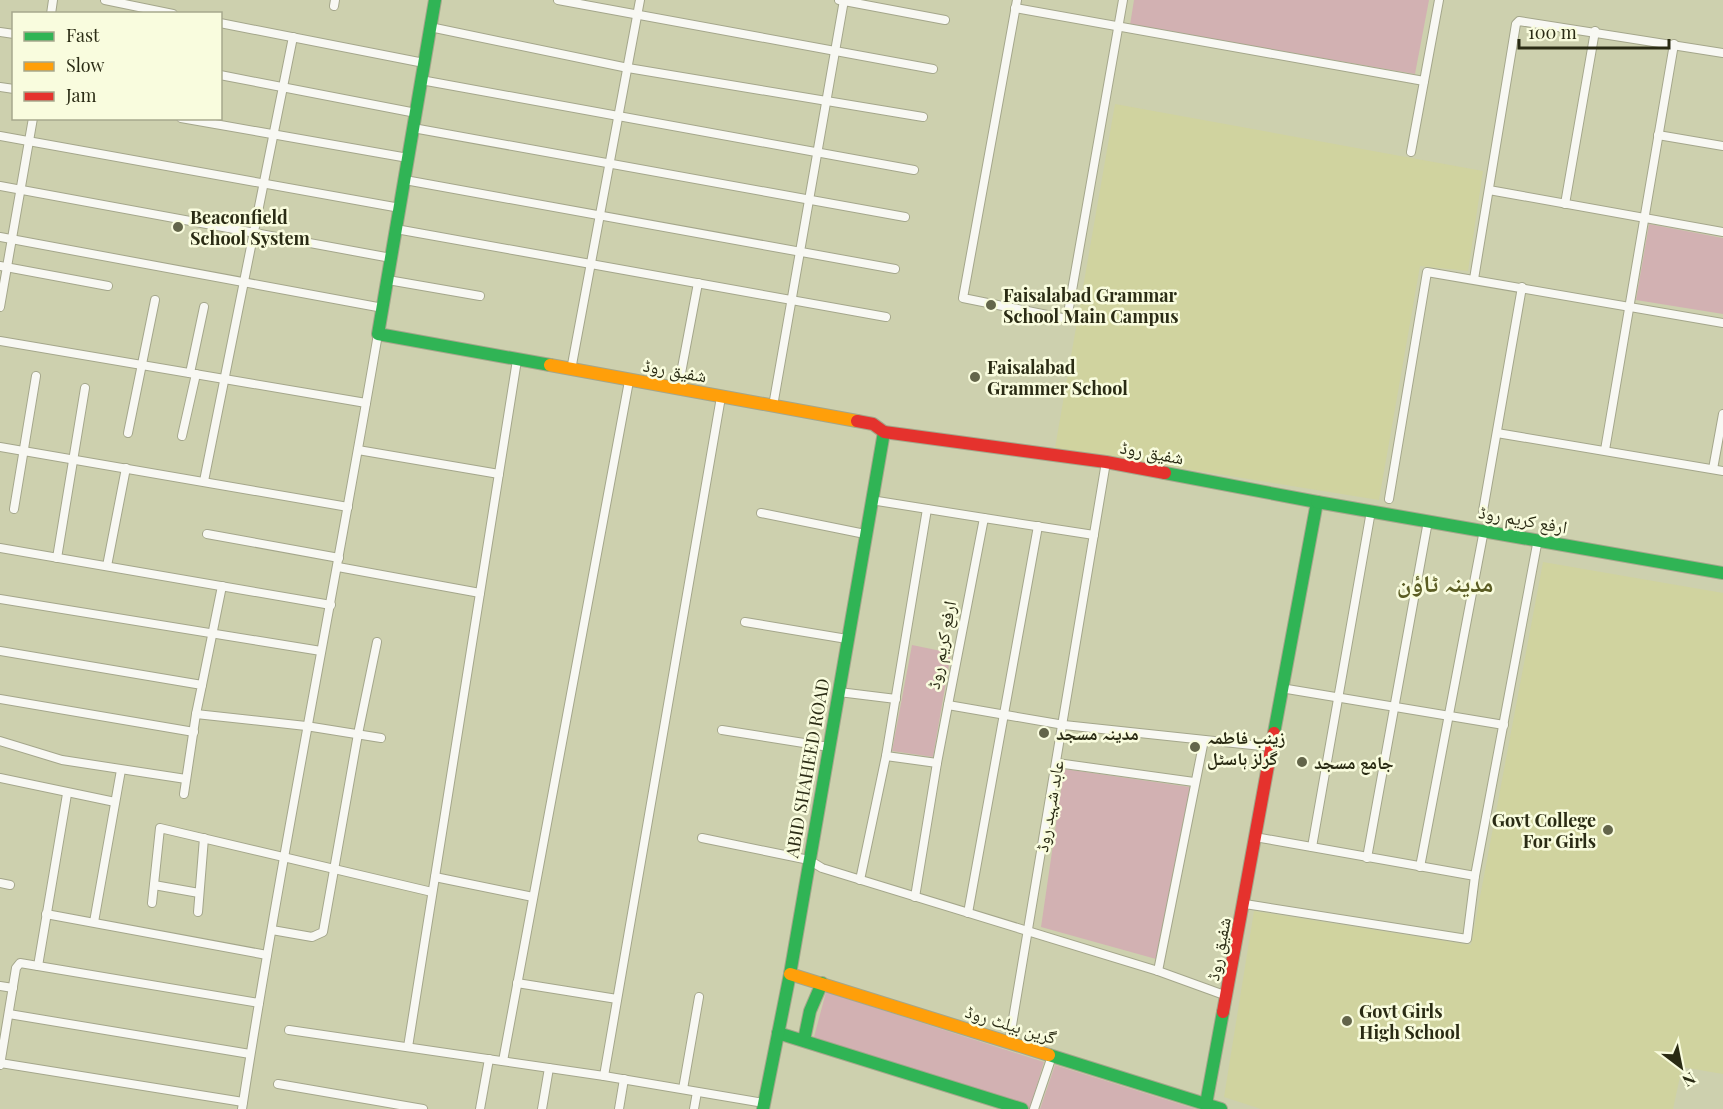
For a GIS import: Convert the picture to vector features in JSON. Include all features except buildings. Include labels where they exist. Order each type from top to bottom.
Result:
[{"type":"street","points":[[105,0],[164,12]]},
{"type":"street","points":[[259,1004],[38,966],[17,965],[9,1014],[2,1039],[0,1064],[243,1105],[306,726],[331,605],[435,0]]},
{"type":"street","points":[[558,0],[933,69]]},
{"type":"street","points":[[571,370],[640,0]]},
{"type":"street","points":[[773,406],[818,153],[842,0],[945,20]]},
{"type":"street","points":[[1123,0],[1118,28],[1067,319],[963,298],[1016,4],[1118,28],[1424,81]]},
{"type":"street","points":[[1411,152],[1439,0]]},
{"type":"street","points":[[1473,279],[1516,24],[1524,20],[1723,53]]},
{"type":"street","points":[[222,23],[424,63]]},
{"type":"street","points":[[430,27],[628,68],[827,99],[923,117]]},
{"type":"street","points":[[1565,204],[1595,32]]},
{"type":"street","points":[[204,481],[293,37]]},
{"type":"street","points":[[1605,450],[1674,44]]},
{"type":"street","points":[[222,75],[416,113]]},
{"type":"street","points":[[421,80],[914,170]]},
{"type":"street","points":[[0,308],[4,267],[12,239],[33,120]]},
{"type":"street","points":[[192,120],[408,158]]},
{"type":"street","points":[[413,128],[905,217]]},
{"type":"street","points":[[1658,135],[1723,146]]},
{"type":"street","points":[[0,136],[400,208]]},
{"type":"street","points":[[405,180],[895,268]]},
{"type":"street","points":[[0,186],[391,258]]},
{"type":"street","points":[[1489,190],[1723,232]]},
{"type":"street","points":[[396,229],[886,317]]},
{"type":"street","points":[[0,237],[383,308]]},
{"type":"street","points":[[4,267],[108,286]]},
{"type":"street","points":[[1389,499],[1427,272],[1723,323]]},
{"type":"street","points":[[388,280],[480,297]]},
{"type":"street","points":[[678,389],[698,283]]},
{"type":"street","points":[[1483,511],[1522,287]]},
{"type":"street","points":[[128,433],[155,300]]},
{"type":"street","points":[[182,436],[204,307]]},
{"type":"street","name":"شفیق روڈ","points":[[378,334],[873,424],[884,432],[1106,462],[1317,502],[1281,688],[1245,904],[1206,1104]]},
{"type":"street","points":[[0,341],[366,403]]},
{"type":"street","points":[[408,1047],[517,360]]},
{"type":"street","points":[[14,509],[36,376]]},
{"type":"street","points":[[503,1061],[629,381]]},
{"type":"street","points":[[57,558],[85,388]]},
{"type":"street","points":[[604,1076],[721,397]]},
{"type":"street","points":[[1713,469],[1723,414]]},
{"type":"street","name":"ABID SHAHEED ROAD","points":[[763,1106],[790,974],[884,432]]},
{"type":"street","points":[[1497,433],[1723,471]]},
{"type":"street","points":[[0,447],[348,507]]},
{"type":"street","points":[[358,450],[499,474]]},
{"type":"street","name":"عابد شہید روڈ","points":[[1009,1043],[1064,725],[1106,462]]},
{"type":"street","points":[[107,566],[126,468]]},
{"type":"street","points":[[871,500],[1094,535]]},
{"type":"street","name":"ارفع کریم روڈ","points":[[1317,502],[1723,573]]},
{"type":"street","points":[[860,880],[886,756],[927,509]]},
{"type":"street","points":[[1312,848],[1340,699],[1371,511]]},
{"type":"street","points":[[761,513],[865,534]]},
{"type":"street","name":"ارفع کریم روڈ","points":[[984,518],[948,705],[1004,717],[1064,725],[1271,747]]},
{"type":"street","points":[[1367,858],[1428,521]]},
{"type":"street","points":[[968,913],[1038,526]]},
{"type":"street","points":[[1420,867],[1484,530]]},
{"type":"street","points":[[207,534],[480,593]]},
{"type":"street","points":[[1245,904],[1467,939],[1475,876],[1538,539]]},
{"type":"street","points":[[0,548],[331,605]]},
{"type":"street","points":[[184,794],[196,714],[222,586]]},
{"type":"street","points":[[0,599],[321,651]]},
{"type":"street","points":[[745,622],[847,639]]},
{"type":"street","points":[[272,930],[312,937],[323,932],[358,734],[377,642]]},
{"type":"street","points":[[0,651],[202,685]]},
{"type":"street","points":[[1281,688],[1504,725]]},
{"type":"street","points":[[838,692],[896,699]]},
{"type":"street","points":[[0,699],[194,732]]},
{"type":"street","points":[[915,897],[948,705]]},
{"type":"street","points":[[196,714],[306,726],[381,738]]},
{"type":"street","points":[[722,730],[829,747]]},
{"type":"street","points":[[1158,971],[1204,740]]},
{"type":"street","points":[[0,741],[62,760],[186,779]]},
{"type":"street","points":[[886,756],[937,763]]},
{"type":"street","points":[[1057,763],[1194,782]]},
{"type":"street","points":[[94,922],[121,770]]},
{"type":"street","points":[[0,778],[67,794],[116,802]]},
{"type":"street","points":[[38,966],[67,794]]},
{"type":"street","points":[[152,903],[160,828],[432,892]]},
{"type":"street","points":[[1255,837],[1475,876]]},
{"type":"street","points":[[198,912],[204,838]]},
{"type":"street","points":[[702,838],[809,860],[822,868],[1158,971],[1227,996]]},
{"type":"street","points":[[435,877],[533,897]]},
{"type":"street","points":[[0,883],[10,885]]},
{"type":"street","points":[[154,885],[199,893]]},
{"type":"street","points":[[46,914],[267,955]]},
{"type":"street","name":"گرین بیلٹ روڈ","points":[[790,974],[1221,1109]]},
{"type":"street","points":[[517,983],[617,999]]},
{"type":"street","points":[[804,1040],[810,1011],[822,983]]},
{"type":"street","points":[[0,986],[13,988]]},
{"type":"street","points":[[683,1089],[699,997]]},
{"type":"street","points":[[9,1014],[250,1054]]},
{"type":"street","points":[[289,1030],[624,1079],[763,1106]]},
{"type":"street","points":[[778,1033],[1022,1109]]},
{"type":"street","points":[[1034,1109],[1052,1056]]},
{"type":"street","points":[[480,1109],[489,1059]]},
{"type":"street","points":[[542,1109],[549,1068]]},
{"type":"street","points":[[619,1109],[624,1079]]},
{"type":"street","points":[[278,1083],[423,1109]]},
{"type":"street","points":[[694,1109],[697,1092]]},
{"type":"shaded area","points":[[1134,0],[1429,0],[1415,74],[1130,25]]},
{"type":"shaded area","points":[[1115,104],[1483,171],[1468,271],[1420,266],[1379,500],[1055,448]]},
{"type":"shaded area","points":[[1649,224],[1723,238],[1723,314],[1636,300]]},
{"type":"shaded area","name":"Govt College For Girls","points":[[1543,562],[1723,593],[1723,1074],[1682,1067],[1673,1109],[1261,1109],[1224,1097],[1254,911],[1471,945]]},
{"type":"shaded area","points":[[912,645],[951,653],[933,757],[892,751]]},
{"type":"shaded area","points":[[1064,769],[1190,787],[1156,959],[1041,927]]},
{"type":"shaded area","points":[[826,992],[1044,1062],[1030,1108],[814,1037]]},
{"type":"shaded area","points":[[1055,1065],[1196,1109],[1040,1109]]},
{"type":"traffic: fast","points":[[435,0],[378,334],[550,365]]},
{"type":"traffic: fast","points":[[763,1109],[790,974],[884,432]]},
{"type":"traffic: fast","points":[[1165,473],[1317,502],[1274,733]]},
{"type":"traffic: fast","points":[[1317,502],[1723,573]]},
{"type":"traffic: fast","points":[[804,1040],[810,1011],[822,983]]},
{"type":"traffic: fast","points":[[1206,1104],[1223,1012]]},
{"type":"traffic: fast","points":[[778,1033],[1022,1109]]},
{"type":"traffic: fast","points":[[1049,1055],[1221,1109]]},
{"type":"traffic: slow","points":[[550,365],[857,421]]},
{"type":"traffic: slow","points":[[790,974],[1049,1055]]},
{"type":"traffic: jam","points":[[857,421],[873,424],[884,432],[1106,462],[1165,473]]},
{"type":"traffic: jam","points":[[1223,1012],[1274,733]]},
{"type":"place","name":"Beaconfield School System","points":[[178,227]]},
{"type":"place","name":"Faisalabad Grammar School Main Campus","points":[[991,305]]},
{"type":"place","name":"Faisalabad Grammer School","points":[[975,377]]},
{"type":"place","name":"مدینہ مسجد","points":[[1044,733]]},
{"type":"place","name":"زینب فاطمہ گرلز ہاسٹل","points":[[1195,747]]},
{"type":"place","name":"جامع مسجد","points":[[1302,762]]},
{"type":"place","name":"Govt College For Girls","points":[[1608,830]]},
{"type":"place","name":"Govt Girls High School","points":[[1347,1021]]},
{"type":"district","name":"مدینہ ٹاؤن","points":[[1445,582]]}]
